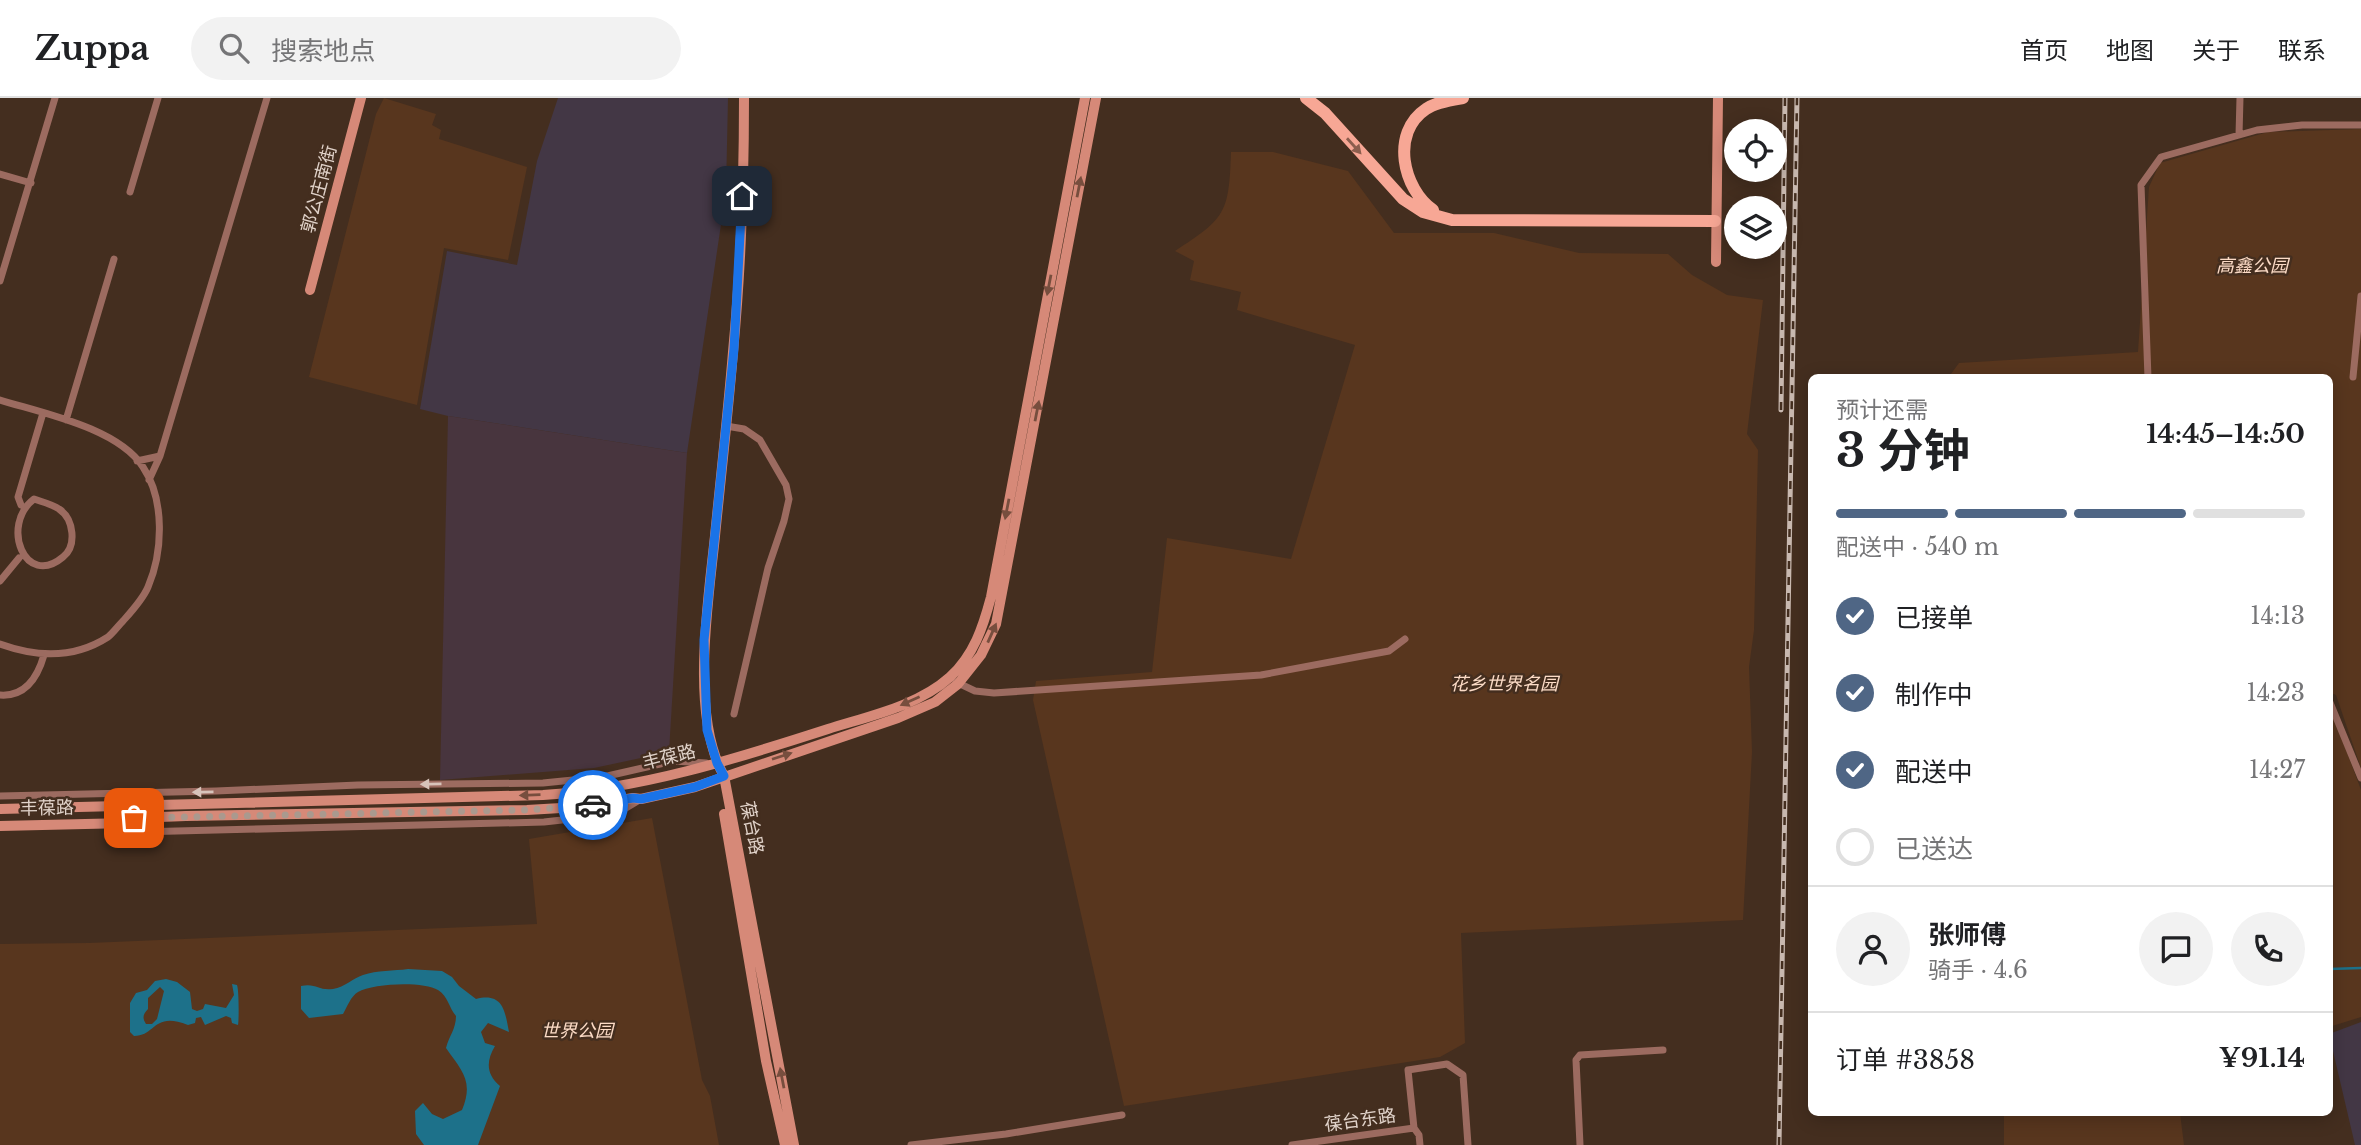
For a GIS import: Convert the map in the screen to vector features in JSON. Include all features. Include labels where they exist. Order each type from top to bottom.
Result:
[{"type":"main road","name":"郭公庄南街","points":[[310,290],[361,98]]},
{"type":"main road","name":"葆台路","points":[[744,98],[743,184],[734,349],[704,640],[707,730],[721,777],[794,1145]]},
{"type":"main road","points":[[955,680],[978,639],[990,597],[1085,98]]},
{"type":"main road","points":[[955,680],[981,655],[996,624],[1096,98]]},
{"type":"main road","points":[[1306,98],[1325,113],[1403,199],[1423,212],[1452,220],[1715,221]]},
{"type":"main road","points":[[1452,220],[1430,209],[1416,194],[1407,175],[1404,156],[1406,138],[1415,120],[1425,110],[1449,100],[1463,98]]},
{"type":"main road","points":[[1716,262],[1718,104]]},
{"type":"main road","name":"丰葆路","points":[[0,809],[568,793],[621,787],[717,763],[878,714],[955,680]]},
{"type":"main road","name":"丰葆路","points":[[0,826],[128,823],[134,818],[186,816],[548,809],[641,799],[695,787],[898,718],[935,702],[955,680]]},
{"type":"main road","name":"葆台路","points":[[721,777],[766,1061],[785,1145]]},
{"type":"street","points":[[0,281],[55,98]]},
{"type":"street","points":[[130,192],[158,98]]},
{"type":"street","points":[[149,480],[160,456],[267,98]]},
{"type":"street","points":[[2239,135],[2240,98]]},
{"type":"street","points":[[2148,374],[2141,185],[2161,157],[2257,130],[2302,125],[2361,125]]},
{"type":"street","points":[[0,174],[31,183]]},
{"type":"street","points":[[66,420],[114,259]]},
{"type":"street","points":[[2353,377],[2361,296]]},
{"type":"street","points":[[0,400],[101,433],[123,448],[143,467],[149,480],[158,507],[159,529],[158,555],[148,588],[109,636],[85,647],[50,656],[23,652],[0,644]]},
{"type":"street","points":[[21,505],[18,497],[43,413]]},
{"type":"street","points":[[726,426],[744,429],[760,440],[786,485],[789,499],[768,568],[734,715]]},
{"type":"street","points":[[136,460],[160,456]]},
{"type":"street","points":[[10,519],[21,505],[34,499],[61,510],[71,525],[72,541],[65,556],[54,563],[34,565],[13,552]]},
{"type":"street","points":[[0,581],[19,558]]},
{"type":"street","points":[[955,680],[975,691],[994,694],[1261,675],[1389,651],[1405,639]]},
{"type":"street","points":[[0,695],[9,695],[25,687],[37,676],[44,655]]},
{"type":"street","points":[[2333,709],[2361,778]]},
{"type":"street","points":[[0,796],[206,792],[358,785],[543,783],[603,776],[673,761],[717,763]]},
{"type":"street","points":[[1580,1145],[1576,1060],[1580,1055],[1664,1051]]},
{"type":"street","points":[[1414,1128],[1408,1070],[1447,1064],[1463,1075],[1468,1145]]},
{"type":"street","points":[[911,1145],[1122,1115]]},
{"type":"street","name":"葆台东路","points":[[1292,1145],[1414,1128],[1419,1135],[1420,1145]]},
{"type":"shaded area","points":[[558,98],[728,98],[726,191],[687,453],[448,416],[420,409],[447,251],[517,265],[537,161]]},
{"type":"shaded area","points":[[448,416],[687,453],[669,752],[594,768],[440,780]]},
{"type":"shaded area","points":[[2361,1022],[2361,1145],[2355,1145],[2333,1051],[2333,1032]]},
{"type":"green space","points":[[384,98],[436,114],[432,125],[441,130],[439,139],[527,167],[508,260],[444,248],[417,405],[309,377],[376,114]]},
{"type":"green space","name":"高鑫公园","points":[[2361,129],[2361,768],[2336,695],[2333,694],[2333,374],[1951,374],[1959,363],[2138,352],[2149,187],[2160,163],[2268,132]]},
{"type":"green space","name":"花乡世界名园","points":[[1231,152],[1273,152],[1348,171],[1394,233],[1494,233],[1579,253],[1668,254],[1692,275],[1727,295],[1763,300],[1747,434],[1758,450],[1754,630],[1749,667],[1752,752],[1743,920],[1461,933],[1465,1043],[1440,1057],[1124,1106],[1033,700],[1036,681],[1152,672],[1167,538],[1291,559],[1355,345],[1237,310],[1241,292],[1190,280],[1194,261],[1175,251],[1205,230],[1221,212],[1229,189]]},
{"type":"green space","points":[[2333,715],[2361,790],[2361,1017],[2333,1026]]},
{"type":"green space","name":"世界公园","points":[[652,818],[702,1080],[710,1096],[719,1145],[0,1145],[0,944],[89,943],[537,924],[529,839]]},
{"type":"green space","points":[[2004,1116],[2180,1116],[2184,1145],[2004,1145]]},
{"type":"water","points":[[408,969],[442,971],[476,999],[492,998],[504,1010],[509,1032],[488,1023],[481,1032],[485,1043],[495,1046],[489,1067],[492,1077],[500,1086],[478,1145],[424,1145],[416,1134],[415,1111],[423,1103],[432,1114],[443,1119],[462,1110],[467,1091],[464,1077],[446,1048],[456,1016],[438,990],[422,985],[386,985],[358,992],[343,1014],[309,1018],[301,1009],[301,986],[333,989],[368,973]]},
{"type":"water","points":[[166,979],[177,982],[190,992],[192,1009],[197,1011],[203,1009],[205,1004],[226,1008],[234,995],[232,984],[237,985],[238,1025],[226,1016],[205,1025],[201,1017],[188,1025],[177,1021],[161,1022],[147,1032],[134,1036],[130,1032],[130,1003],[136,993],[147,990],[155,981]],"holes":[[[160,987],[164,991],[157,1019],[152,1024],[146,1024],[144,1016],[148,1009],[148,998]]]},
{"type":"waterway","points":[[2333,969],[2361,968]]},
{"type":"railway","points":[[1781,410],[1785,98]]},
{"type":"railway","points":[[1779,1145],[1797,98]]},
{"type":"way so far","points":[[134,818],[527,810],[593,805]]},
{"type":"route","points":[[593,805],[641,799],[695,787],[724,776],[707,730],[704,640],[734,349],[742,196]]}]
